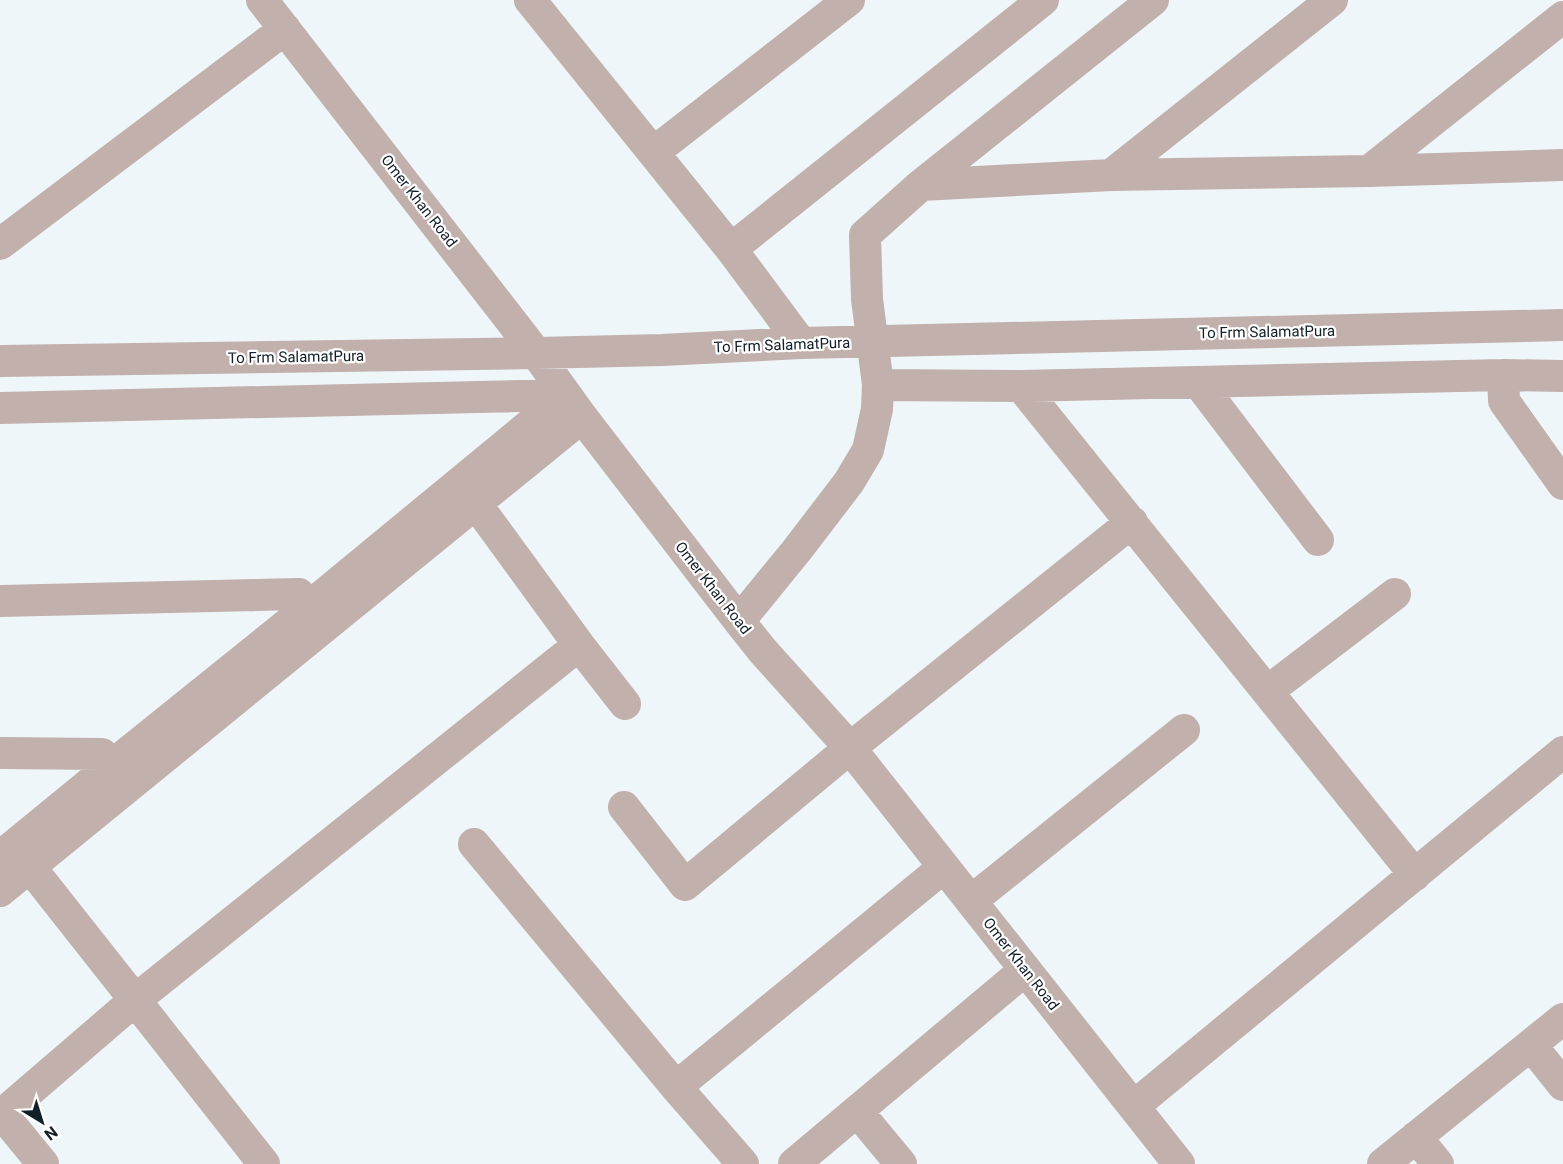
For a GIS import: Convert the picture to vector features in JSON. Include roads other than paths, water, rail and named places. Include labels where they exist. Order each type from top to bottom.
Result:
[{"type":"street","name":"Omer Khan Road","points":[[262,0],[536,353],[738,621],[850,748],[1179,1164]]},
{"type":"street","points":[[530,0],[731,249],[801,344]]},
{"type":"street","points":[[654,152],[849,0]]},
{"type":"street","points":[[731,249],[1042,0]]},
{"type":"street","points":[[738,621],[849,482],[868,450],[877,409],[878,386],[867,299],[865,235],[921,185],[1153,0]]},
{"type":"street","points":[[1111,175],[1332,0]]},
{"type":"street","points":[[1369,171],[1563,17]]},
{"type":"street","points":[[0,244],[285,29]]},
{"type":"street","points":[[921,185],[1111,175],[1563,165]]},
{"type":"street","name":"To Frm SalamatPura","points":[[0,361],[536,353],[872,342],[1464,351],[1563,325]]},
{"type":"street","points":[[878,386],[1198,382],[1464,351],[1503,375],[1563,376]]},
{"type":"street","points":[[1503,375],[1504,401],[1563,484]]},
{"type":"street","points":[[1198,382],[1318,540]]},
{"type":"street","points":[[1021,386],[1415,875]]},
{"type":"street","points":[[0,408],[574,406]]},
{"type":"street","points":[[0,891],[467,492],[574,406]]},
{"type":"street","points":[[0,857],[310,606],[467,492]]},
{"type":"street","points":[[467,492],[625,704]]},
{"type":"street","points":[[624,807],[685,885],[850,748],[1132,522]]},
{"type":"street","points":[[0,601],[299,594],[310,606]]},
{"type":"street","points":[[1268,691],[1395,594]]},
{"type":"street","points":[[43,1164],[1,1115],[135,1000],[579,645]]},
{"type":"street","points":[[971,901],[1184,730]]},
{"type":"street","points":[[1134,1106],[1563,752]]},
{"type":"street","points":[[0,753],[102,754],[111,766]]},
{"type":"street","points":[[474,844],[743,1164]]},
{"type":"street","points":[[30,867],[264,1164]]},
{"type":"street","points":[[676,1087],[944,867]]},
{"type":"street","points":[[794,1164],[1026,970]]},
{"type":"street","points":[[1383,1164],[1563,1019]]},
{"type":"street","points":[[1531,1045],[1563,1085]]},
{"type":"street","points":[[857,1111],[901,1164]]},
{"type":"street","points":[[1416,1137],[1438,1164]]}]
